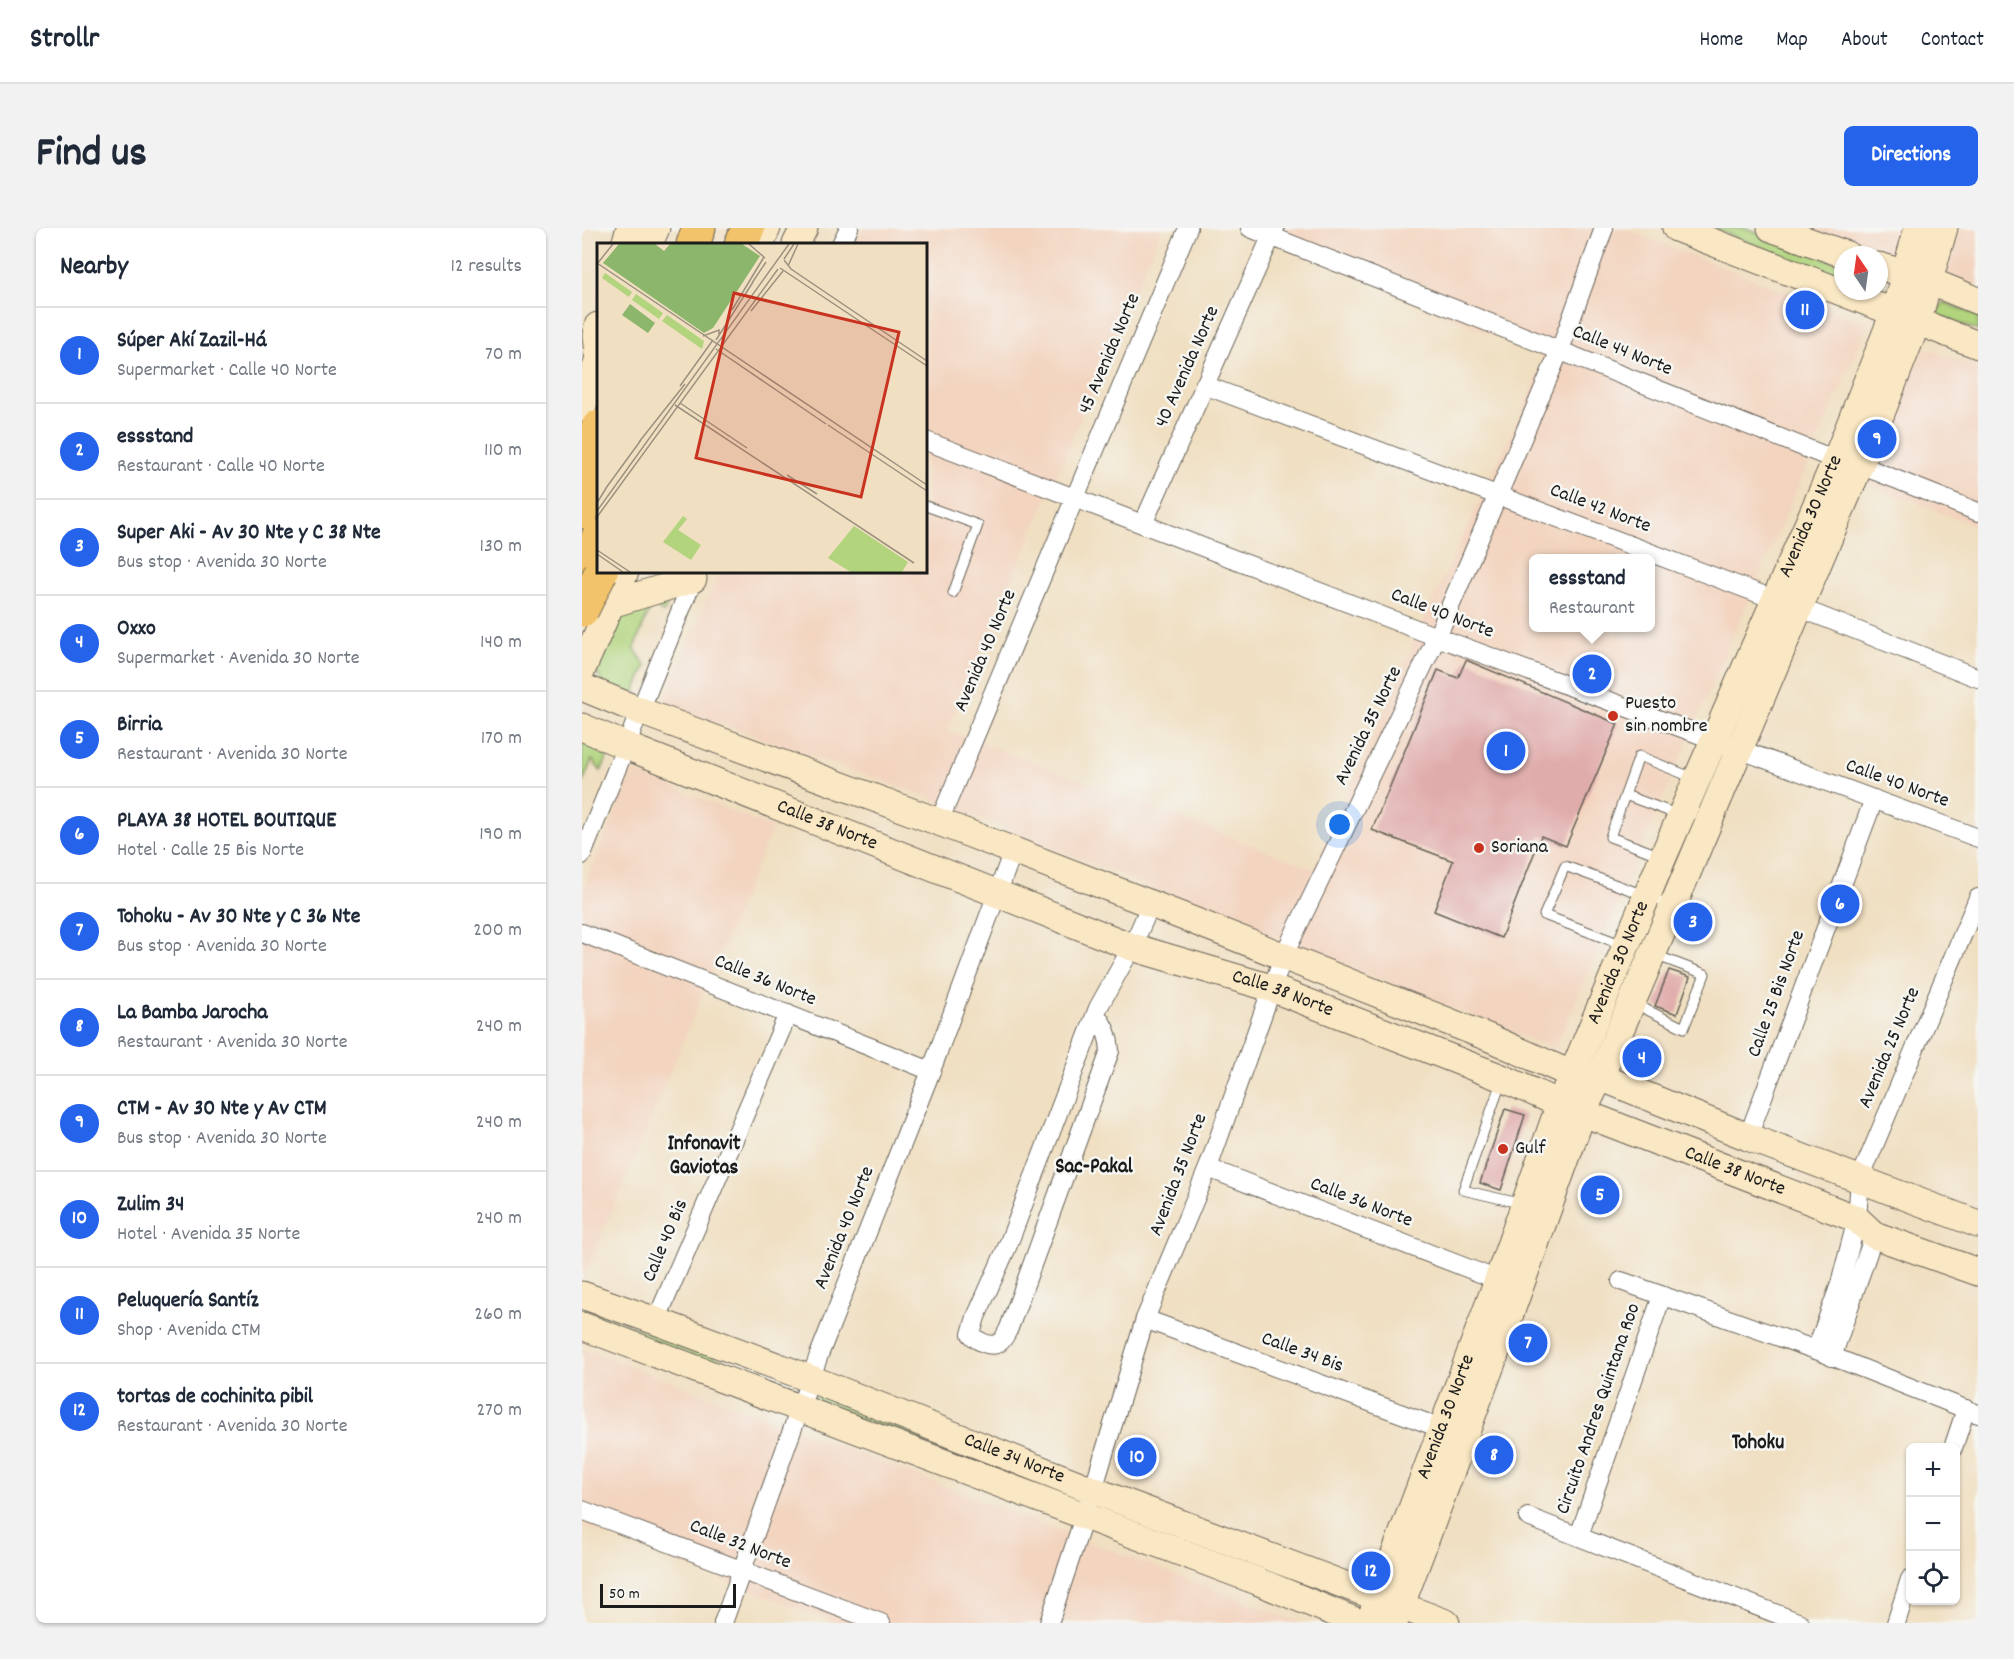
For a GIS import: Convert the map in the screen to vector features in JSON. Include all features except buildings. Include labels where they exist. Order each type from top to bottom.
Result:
[{"type":"highway","points":[[672,243],[678,228]]},
{"type":"highway","points":[[693,243],[699,228]]},
{"type":"highway","points":[[717,243],[724,228]]},
{"type":"highway","points":[[741,243],[748,228]]},
{"type":"highway","points":[[582,469],[597,431]]},
{"type":"highway","points":[[582,512],[597,475]]},
{"type":"highway","points":[[582,578],[597,540]]},
{"type":"highway","points":[[592,606],[601,573]]},
{"type":"main road","points":[[625,243],[630,228]]},
{"type":"main road","points":[[649,243],[656,228]]},
{"type":"main road","points":[[760,243],[767,228]]},
{"type":"main road","points":[[796,243],[804,228]]},
{"type":"main road","points":[[1676,228],[1978,345]]},
{"type":"main road","points":[[1771,228],[1834,250]]},
{"type":"main road","points":[[1917,278],[1918,228]]},
{"type":"main road","points":[[1905,317],[1917,278],[1944,228]]},
{"type":"main road","points":[[1888,269],[1978,301]]},
{"type":"main road","name":"Avenida 30 Norte","points":[[1848,463],[1874,432],[1905,317]]},
{"type":"main road","name":"Avenida 30 Norte","points":[[1391,1609],[1443,1429],[1525,1204],[1572,1108],[1600,1077],[1674,906],[1739,750],[1788,604],[1848,463],[1905,317]]},
{"type":"main road","points":[[582,408],[597,365]]},
{"type":"main road","points":[[582,669],[592,606],[624,573]]},
{"type":"main road","points":[[592,606],[694,575]]},
{"type":"main road","name":"Avenida 30 Norte","points":[[1369,1623],[1391,1609],[1502,1336],[1572,1108],[1573,1075],[1646,897],[1714,739],[1788,604]]},
{"type":"main road","name":"Calle 38 Norte","points":[[582,687],[1151,904],[1490,1038],[1573,1075],[1600,1077],[1748,1137],[1978,1224]]},
{"type":"main road","name":"Calle 38 Norte","points":[[582,727],[1132,947],[1271,988],[1503,1078],[1978,1272]]},
{"type":"main road","name":"Calle 34 Norte","points":[[582,1295],[811,1379],[1391,1609],[1446,1623]]},
{"type":"main road","name":"Calle 34 Norte","points":[[582,1326],[1257,1581],[1360,1623]]},
{"type":"street","points":[[842,243],[849,228]]},
{"type":"street","name":"45 Avenida Norte","points":[[1075,498],[1188,228]]},
{"type":"street","name":"Calle 44 Norte","points":[[1250,228],[1273,232],[1560,351],[1978,512]]},
{"type":"street","name":"Avenida 35 Norte","points":[[1049,1623],[1093,1490],[1145,1319],[1208,1168],[1283,957],[1437,637],[1560,351],[1604,228]]},
{"type":"street","name":"40 Avenida Norte","points":[[1143,524],[1273,232]]},
{"type":"street","name":"Calle 42 Norte","points":[[1204,385],[1788,604],[1978,678]]},
{"type":"street","name":"Calle 40 Norte","points":[[927,441],[1437,637],[1978,838]]},
{"type":"street","name":"Avenida 40 Norte","points":[[939,822],[1075,498]]},
{"type":"street","points":[[582,855],[694,575]]},
{"type":"street","name":"Calle 25 Bis Norte","points":[[1748,1137],[1874,799]]},
{"type":"street","name":"Avenida 40 Norte","points":[[723,1623],[811,1379],[932,1071],[1013,851]]},
{"type":"street","name":"Avenida 25 Norte","points":[[1865,1227],[1860,1179],[1978,898]]},
{"type":"street","points":[[1096,1014],[1105,1026],[1110,1051],[1009,1328],[1000,1342],[994,1345],[986,1344],[974,1338],[971,1331],[1008,1245],[1096,1014],[1132,947],[1151,904]]},
{"type":"street","name":"Calle 36 Norte","points":[[582,933],[932,1071]]},
{"type":"street","name":"Calle 40 Bis","points":[[656,1321],[788,1014]]},
{"type":"street","name":"Calle 36 Norte","points":[[1208,1168],[1498,1280]]},
{"type":"street","points":[[1824,1353],[1840,1284],[1865,1227]]},
{"type":"street","name":"Circuito Andres Quintana Roo","points":[[1622,1281],[1824,1353],[1972,1412],[1956,1443]]},
{"type":"street","name":"Circuito Andres Quintana Roo","points":[[1579,1536],[1662,1296]]},
{"type":"street","name":"Calle 34 Bis","points":[[1145,1319],[1443,1429]]},
{"type":"street","name":"Calle 32 Norte","points":[[582,1510],[881,1623]]},
{"type":"street","name":"Circuito Andres Quintana Roo","points":[[1528,1517],[1800,1623]]},
{"type":"street","points":[[1896,1623],[1906,1594]]},
{"type":"lane","points":[[927,506],[978,525],[953,593]]},
{"type":"lane","points":[[1664,857],[1610,837],[1639,756],[1698,779]]},
{"type":"lane","points":[[1625,795],[1682,816]]},
{"type":"lane","points":[[1626,946],[1544,915],[1565,866],[1674,906]]},
{"type":"lane","points":[[1631,1003],[1684,1028],[1705,974],[1652,955]]},
{"type":"lane","points":[[1503,1078],[1463,1190],[1525,1204]]},
{"type":"shaded area","points":[[863,228],[1162,228],[948,730],[1314,869],[1421,626],[1546,359],[1250,228],[1622,228],[1868,324],[1555,1049],[922,795],[663,703],[719,573],[927,573],[927,243],[856,243]]},
{"type":"shaded area","points":[[1812,228],[1899,228],[1891,259],[1888,258],[1888,246],[1858,246]]},
{"type":"shaded area","points":[[1961,228],[1978,228],[1978,285],[1947,273]]},
{"type":"shaded area","points":[[1924,347],[1978,368],[1978,527],[1864,483]]},
{"type":"shaded area","points":[[633,771],[772,828],[582,1283],[582,891]]},
{"type":"shaded area","points":[[582,1348],[1301,1623],[836,1623],[582,1525]]},
{"type":"green space","points":[[1712,228],[1746,228],[1834,262],[1834,275]]},
{"type":"green space","points":[[1943,302],[1978,316],[1978,331],[1941,316],[1938,312]]},
{"type":"green space","points":[[672,592],[664,613],[652,604],[634,648],[646,666],[633,696],[603,684],[595,669],[622,609]]},
{"type":"green space","points":[[582,743],[609,754],[601,771],[592,760],[582,784]]},
{"type":"green space","points":[[582,1308],[795,1388],[793,1392],[582,1315]]},
{"type":"green space","points":[[815,1394],[1077,1497],[1072,1499],[813,1402]]},
{"type":"place","name":"Peluquería Santíz","points":[[1805,310]]},
{"type":"place","name":"CTM - Av 30 Nte y Av CTM","points":[[1877,439]]},
{"type":"place","name":"essstand","points":[[1592,674]]},
{"type":"place","name":"Puesto sin nombre","points":[[1613,716]]},
{"type":"place","name":"Súper Akí Zazil-Há","points":[[1506,751]]},
{"type":"place","name":"Soriana","points":[[1479,848]]},
{"type":"place","name":"PLAYA 38 HOTEL BOUTIQUE","points":[[1840,904]]},
{"type":"place","name":"Super Aki - Av 30 Nte y C 38 Nte","points":[[1693,922]]},
{"type":"place","name":"Oxxo","points":[[1642,1058]]},
{"type":"place","name":"Gulf","points":[[1503,1149]]},
{"type":"place","name":"Birria","points":[[1600,1195]]},
{"type":"place","name":"Tohoku - Av 30 Nte y C 36 Nte","points":[[1528,1343]]},
{"type":"place","name":"La Bamba Jarocha","points":[[1494,1455]]},
{"type":"place","name":"Zulim 34","points":[[1137,1457]]},
{"type":"place","name":"tortas de cochinita pibil","points":[[1371,1571]]},
{"type":"district","name":"Infonavit Gaviotas","points":[[704,1157]]},
{"type":"district","name":"Sac-Pakal","points":[[1094,1168]]},
{"type":"district","name":"Tohoku","points":[[1758,1444]]}]
